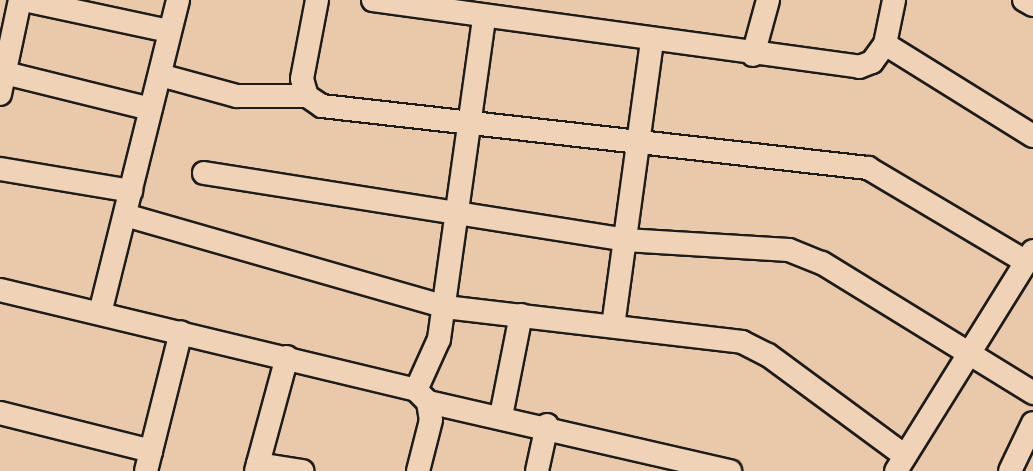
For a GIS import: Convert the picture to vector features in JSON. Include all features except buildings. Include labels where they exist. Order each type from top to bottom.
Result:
[{"type":"street","points":[[151,110],[2,83],[22,0],[169,31]]},
{"type":"street","points":[[100,313],[178,0]]},
{"type":"street","points":[[307,96],[302,79],[317,0]]},
{"type":"street","points":[[373,0],[471,12],[753,56],[859,67],[872,62],[885,44],[894,0]]},
{"type":"street","points":[[753,56],[768,0]]},
{"type":"street","points":[[1024,0],[1033,5]]},
{"type":"street","points":[[418,471],[431,420],[422,396],[434,357],[445,307],[461,211],[470,121],[471,12]]},
{"type":"street","points":[[613,326],[652,42]]},
{"type":"street","points":[[885,44],[1033,136]]},
{"type":"street","points":[[125,215],[445,307],[742,342],[768,355],[901,464],[1029,256],[868,168],[638,144],[470,121],[322,106],[307,96],[237,96],[160,75]]},
{"type":"street","points":[[0,169],[131,191]]},
{"type":"street","points":[[204,172],[461,211],[625,240],[789,250],[822,262],[1033,393]]},
{"type":"street","points":[[0,290],[287,357],[422,396],[730,471]]},
{"type":"street","points":[[501,416],[521,315]]},
{"type":"street","points":[[0,413],[149,461],[181,332]]},
{"type":"street","points":[[287,357],[257,467],[302,471]]},
{"type":"street","points":[[1010,471],[1028,450],[1033,423]]},
{"type":"street","points":[[537,471],[547,425]]}]
